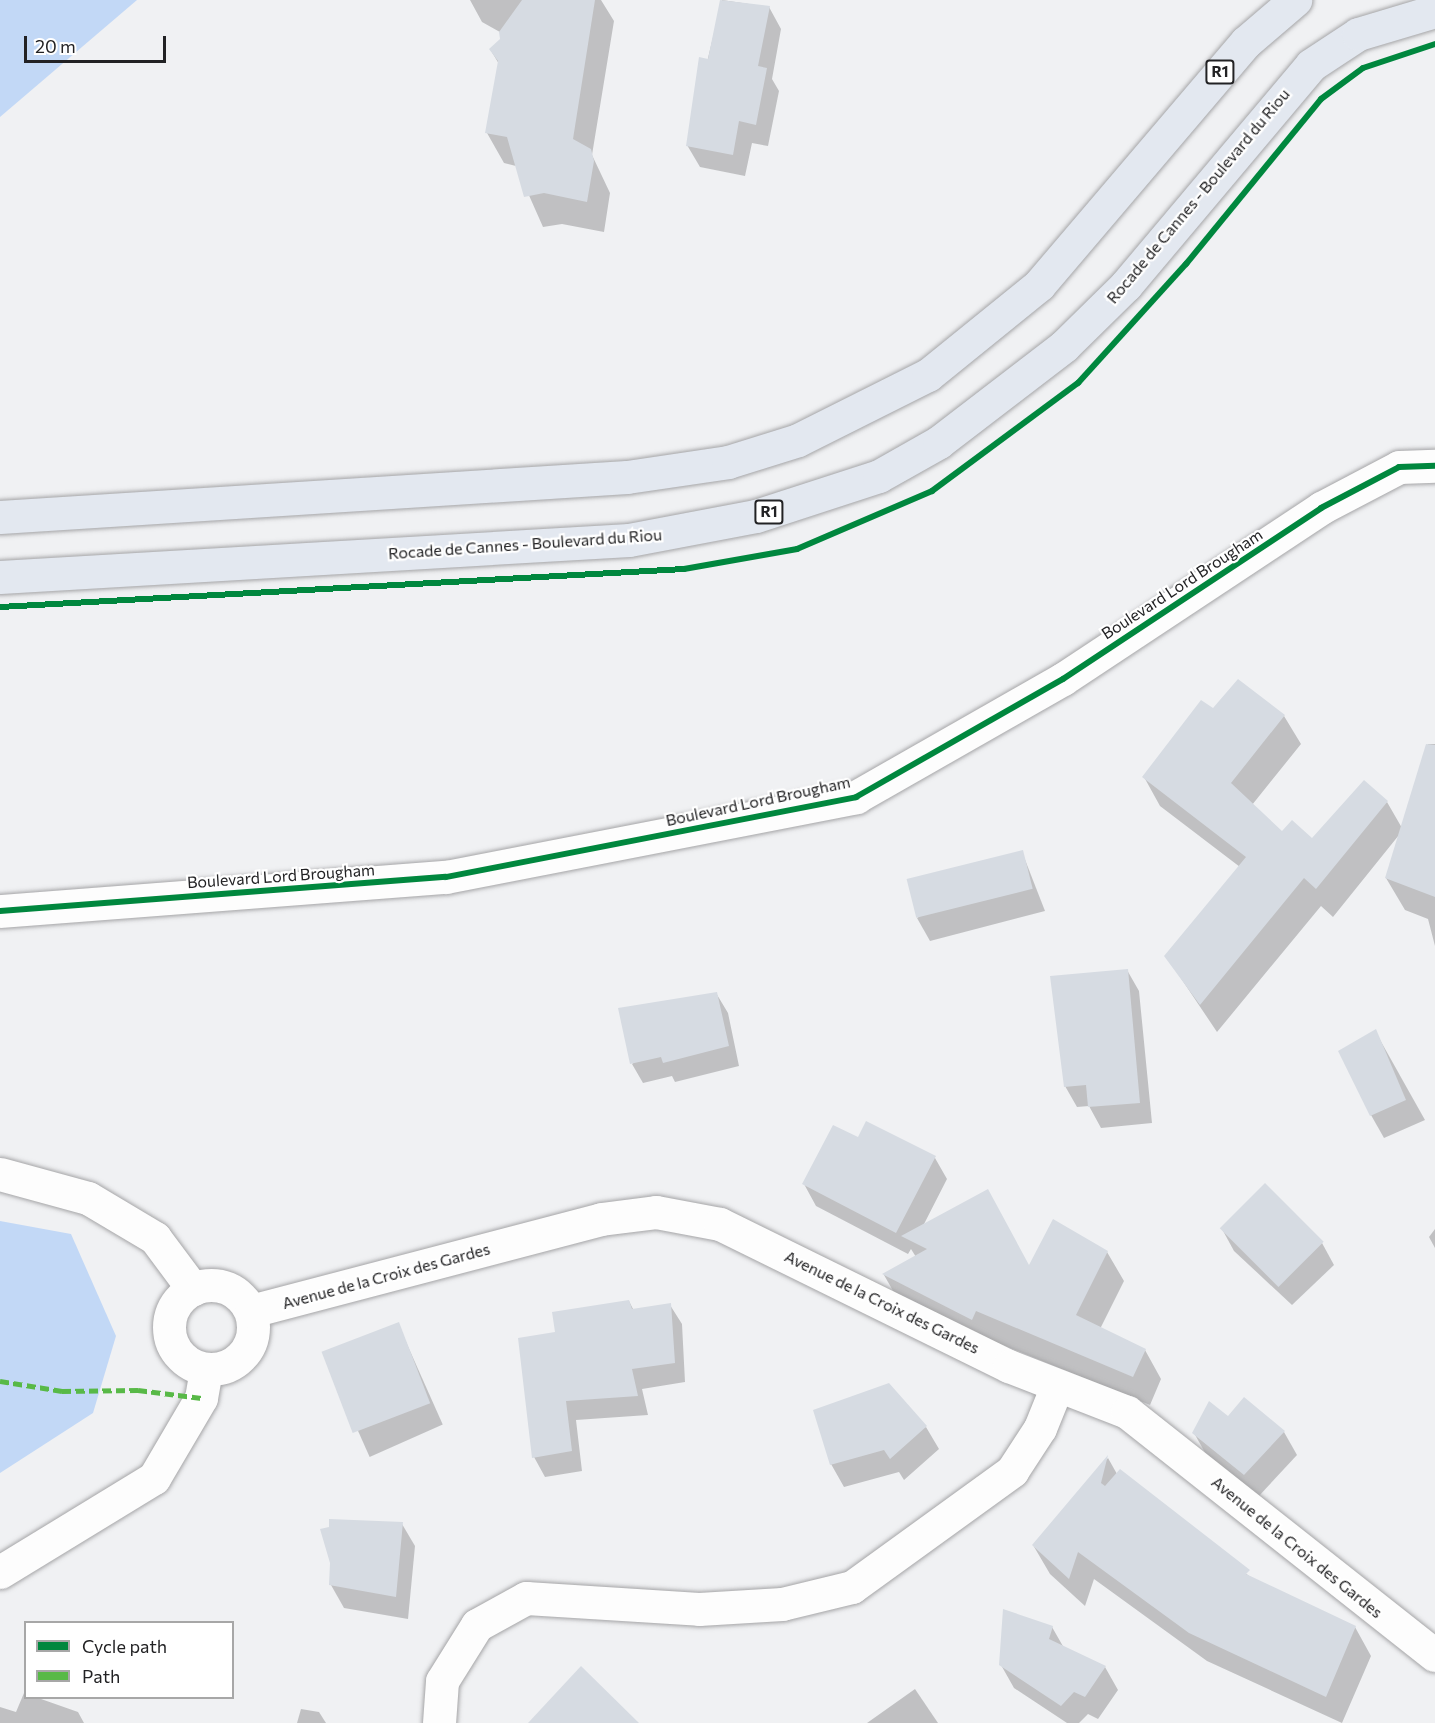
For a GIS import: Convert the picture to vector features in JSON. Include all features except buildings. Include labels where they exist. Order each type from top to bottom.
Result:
[{"type":"highway","name":"R1","points":[[0,517],[627,477],[728,462],[798,440],[928,375],[1039,285],[1246,42],[1295,0]]},
{"type":"highway","name":"Rocade de Cannes - Boulevard du Riou","points":[[0,577],[628,540],[756,516],[879,476],[939,442],[1064,346],[1126,285],[1311,65],[1358,34],[1435,11]]},
{"type":"street","name":"Boulevard Lord Brougham","points":[[0,911],[446,877],[856,797],[1064,679],[1321,508],[1399,467],[1435,466]]},
{"type":"street","points":[[0,1174],[88,1198],[154,1238],[193,1289]]},
{"type":"street","name":"Avenue de la Croix des Gardes","points":[[251,1311],[601,1219],[656,1212],[720,1224],[1057,1386],[1127,1412],[1435,1655]]},
{"type":"street","points":[[215,1284],[226,1288],[251,1311],[252,1340],[234,1363],[206,1370],[186,1361],[172,1345],[169,1323],[176,1303],[193,1289],[215,1284]]},
{"type":"street","points":[[0,1572],[154,1478],[201,1398],[206,1370]]},
{"type":"street","points":[[439,1723],[442,1681],[477,1625],[526,1598],[699,1609],[783,1604],[852,1587],[1012,1471],[1040,1428],[1057,1386]]},
{"type":"shaded area","points":[[0,0],[137,0],[0,117]]},
{"type":"shaded area","points":[[0,1221],[71,1234],[116,1336],[93,1413],[0,1473]]},
{"type":"marked path","points":[[0,1381],[62,1391],[138,1390],[201,1398]]},
{"type":"cycle path","points":[[0,607],[684,569],[797,549],[932,491],[1078,383],[1186,264],[1321,99],[1363,68],[1435,44]]},
{"type":"cycle path","points":[[0,911],[446,877],[856,797],[1063,679],[1321,508],[1399,467],[1435,466]]}]
